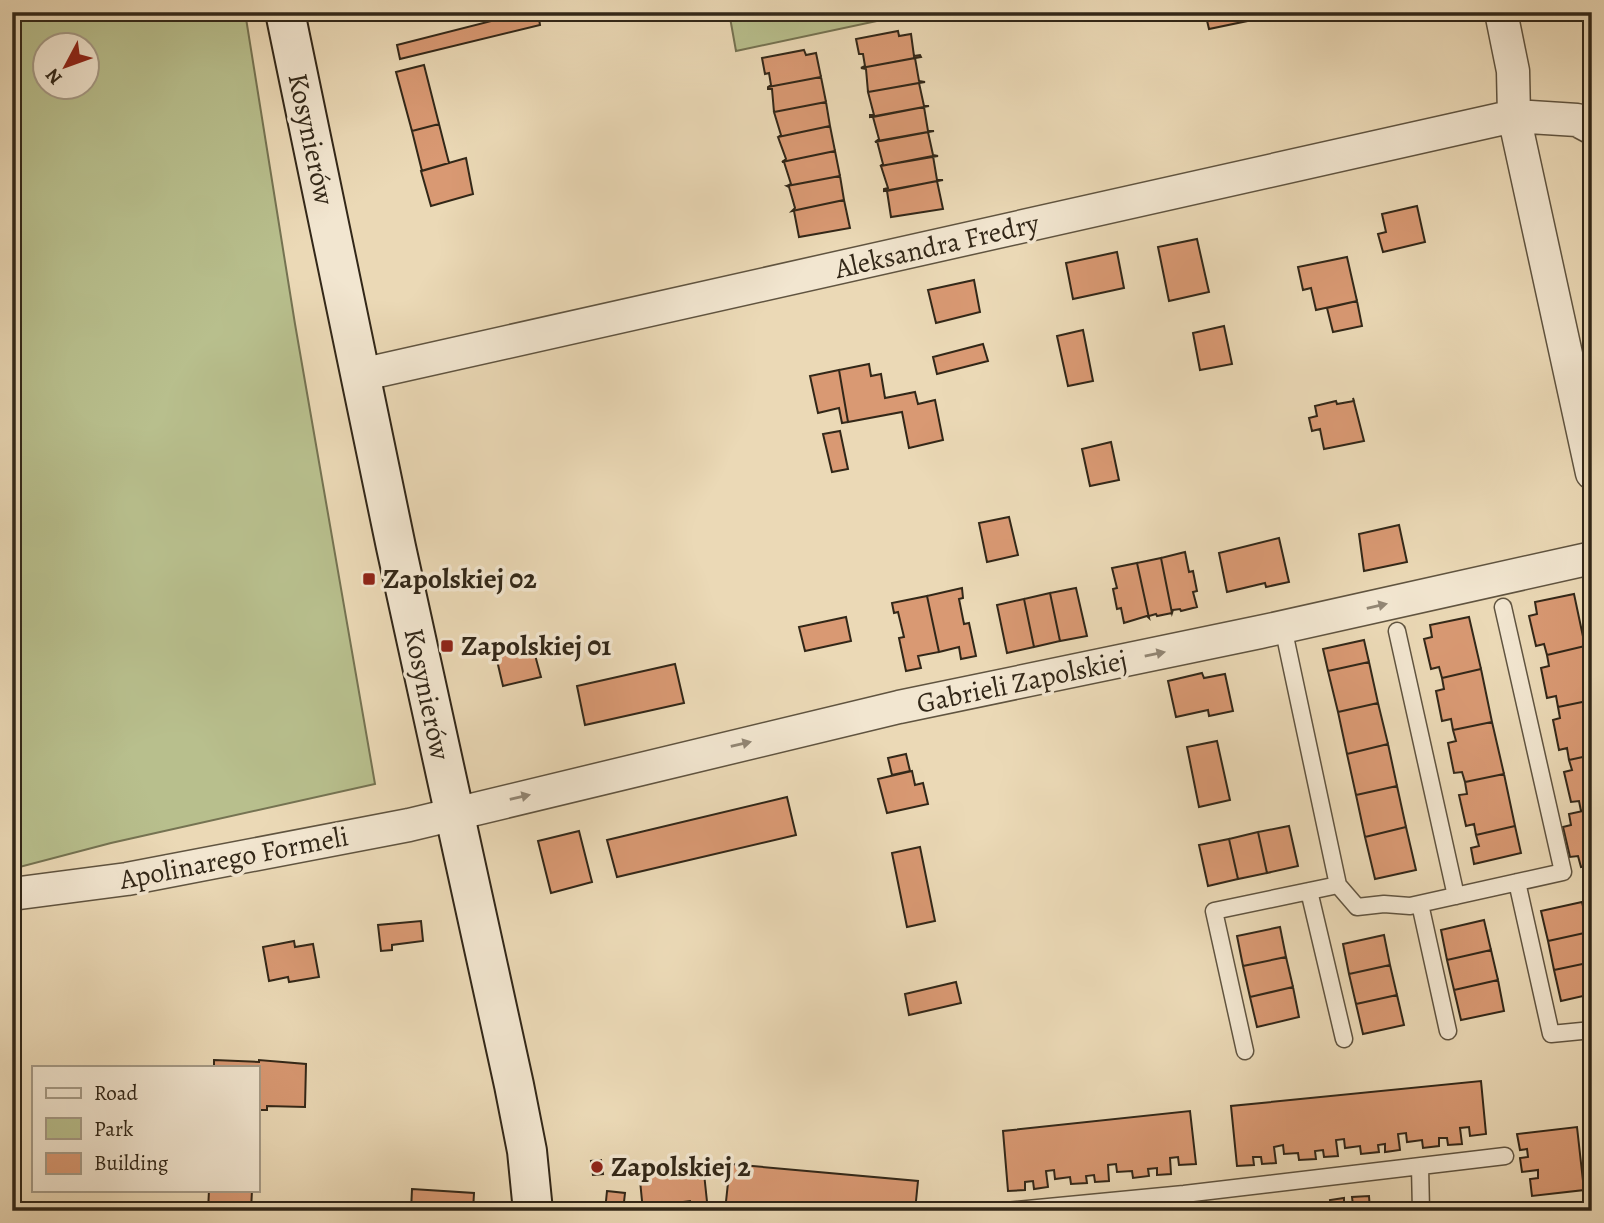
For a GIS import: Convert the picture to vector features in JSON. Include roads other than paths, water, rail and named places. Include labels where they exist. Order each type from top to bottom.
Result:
[{"type":"main road","name":"Kosynierów","points":[[285,12],[453,813],[514,1085],[527,1151],[533,1211]]},
{"type":"street","points":[[1501,12],[1513,71],[1514,116],[1592,473]]},
{"type":"street","name":"Aleksandra Fredry","points":[[360,375],[1514,116],[1577,120],[1592,128]]},
{"type":"street","name":"Gabrieli Zapolskiej","points":[[453,813],[900,707],[1283,627],[1592,558]]},
{"type":"street","name":"Apolinarego Formeli","points":[[12,894],[127,879],[409,825],[453,813]]},
{"type":"lane","points":[[1283,627],[1338,885],[1357,907],[1384,904],[1410,906],[1563,872],[1503,607]]},
{"type":"lane","points":[[1397,631],[1456,896]]},
{"type":"lane","points":[[1517,882],[1551,1034],[1592,1030]]},
{"type":"lane","points":[[1245,1051],[1214,911],[1338,885]]},
{"type":"lane","points":[[1309,891],[1344,1039]]},
{"type":"lane","points":[[1420,904],[1448,1031]]},
{"type":"lane","points":[[1006,1211],[1184,1194],[1505,1156]]},
{"type":"lane","points":[[1420,1167],[1421,1211]]},
{"type":"lane","points":[[1184,1194],[1185,1211]]},
{"type":"place","name":"Zapolskiej 02","points":[[369,579]]},
{"type":"place","name":"Zapolskiej 01","points":[[447,646]]},
{"type":"place","name":"Zapolskiej 2","points":[[597,1167]]}]
